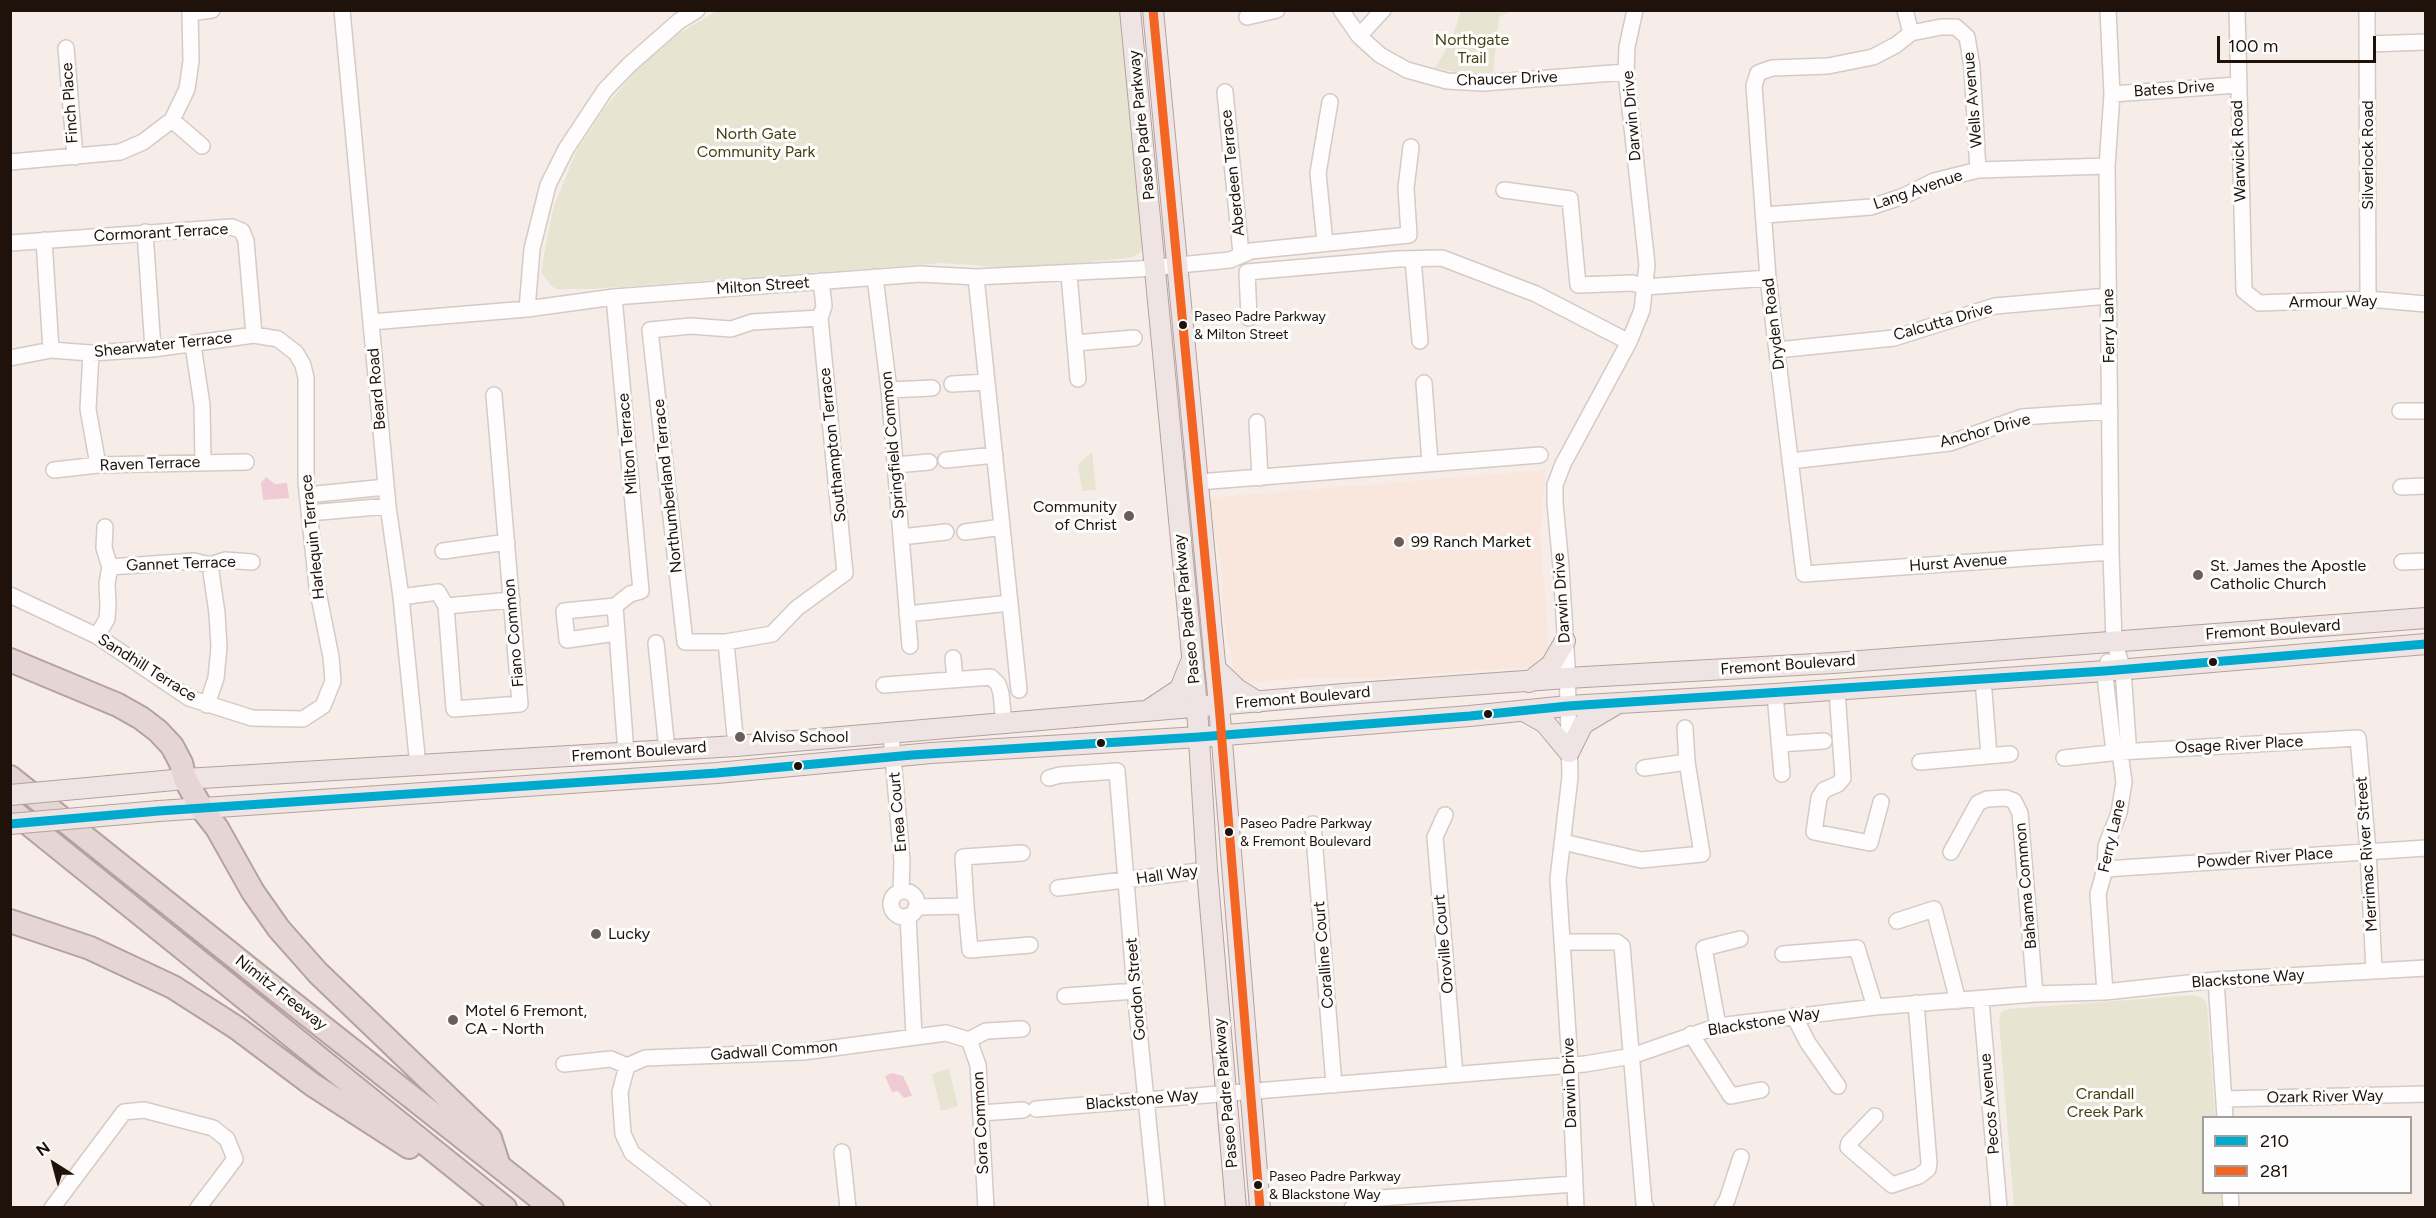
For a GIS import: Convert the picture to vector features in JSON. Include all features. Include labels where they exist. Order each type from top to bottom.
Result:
[{"type":"highway","points":[[10,660],[118,705],[158,731],[172,746],[181,763],[184,779],[279,929],[318,973],[490,1138],[498,1163]]},
{"type":"highway","name":"Nimitz Freeway","points":[[10,777],[552,1208]]},
{"type":"highway","points":[[10,809],[505,1208]]},
{"type":"highway","points":[[10,823],[485,1208]]},
{"type":"highway","points":[[10,921],[90,948],[173,987],[237,1028],[313,1085],[411,1148]]},
{"type":"main road","name":"Paseo Padre Parkway","points":[[1130,10],[1197,706],[1207,870],[1236,1208]]},
{"type":"main road","name":"Paseo Padre Parkway","points":[[1153,10],[1219,705],[1260,1208]]},
{"type":"main road","points":[[1170,435],[1181,465],[1188,506],[1201,514]]},
{"type":"main road","name":"Fremont Boulevard","points":[[10,795],[184,779],[736,746],[1197,706],[1567,678],[1844,662],[2426,618]]},
{"type":"main road","points":[[1529,682],[1551,665],[1565,641]]},
{"type":"main road","name":"Fremont Boulevard","points":[[10,823],[605,782],[893,756],[1198,737],[1568,706],[2114,670],[2426,644]]},
{"type":"main road","points":[[1146,711],[1180,689],[1192,658]]},
{"type":"main road","points":[[1215,668],[1237,690],[1258,702]]},
{"type":"main road","points":[[1524,711],[1545,723],[1569,752],[1583,724],[1619,703]]},
{"type":"main road","points":[[1225,777],[1235,751],[1270,731]]},
{"type":"main road","points":[[1156,739],[1184,754],[1201,779]]},
{"type":"main road","points":[[605,782],[627,768],[724,761],[729,759],[736,746]]},
{"type":"street","points":[[10,162],[120,152],[143,142],[172,120],[187,89],[191,61],[190,12],[212,10]]},
{"type":"street","name":"Beard Road","points":[[342,10],[386,487],[401,597],[418,766]]},
{"type":"street","points":[[527,309],[532,249],[548,185],[566,149],[605,90],[676,16],[697,10]]},
{"type":"street","points":[[1247,17],[1277,10]]},
{"type":"street","name":"Chaucer Drive","points":[[1341,10],[1359,36],[1380,55],[1407,70],[1448,81],[1483,83],[1626,72]]},
{"type":"street","points":[[1359,36],[1383,10]]},
{"type":"street","points":[[1905,10],[1911,33]]},
{"type":"street","name":"Ferry Lane","points":[[2105,992],[2098,894],[2104,869],[2106,846],[2119,813],[2124,782],[2120,752],[2113,743],[2114,642],[2107,166],[2112,94],[2108,10]]},
{"type":"street","name":"Warwick Road","points":[[2237,10],[2237,85],[2244,291]]},
{"type":"street","name":"Silverlock Road","points":[[2367,10],[2368,299]]},
{"type":"street","name":"Darwin Drive","points":[[1576,1208],[1558,879],[1570,777],[1565,641],[1554,503],[1555,485],[1563,464],[1629,342],[1642,310],[1647,265],[1626,72],[1634,11]]},
{"type":"street","name":"Wells Avenue","points":[[1758,73],[1772,68],[1828,66],[1873,57],[1896,45],[1911,33],[1941,27],[1956,27],[1967,37],[1972,67],[1978,170]]},
{"type":"street","points":[[2367,44],[2426,42]]},
{"type":"street","name":"Finch Place","points":[[66,48],[75,157]]},
{"type":"street","name":"Dryden Road","points":[[1758,73],[1754,86],[1768,278],[1804,574]]},
{"type":"street","name":"Bates Drive","points":[[2112,94],[2237,85]]},
{"type":"street","name":"Aberdeen Terrace","points":[[1225,92],[1241,254]]},
{"type":"street","points":[[1325,243],[1318,173],[1330,102]]},
{"type":"street","points":[[172,120],[202,146]]},
{"type":"street","name":"Milton Street","points":[[371,322],[527,309],[614,297],[875,277],[920,274],[976,277],[1156,268],[1230,260],[1241,254],[1325,243],[1409,235],[1406,189],[1411,147]]},
{"type":"street","name":"Lang Avenue","points":[[1765,215],[1871,207],[1904,196],[1934,181],[1978,170],[2107,166]]},
{"type":"street","points":[[1504,190],[1570,199],[1578,285],[1633,283],[1645,287],[1768,278]]},
{"type":"street","name":"Cormorant Terrace","points":[[10,243],[232,227],[242,231],[246,241],[254,335]]},
{"type":"street","points":[[145,232],[153,350]]},
{"type":"street","points":[[44,240],[51,350]]},
{"type":"street","points":[[1249,318],[1247,272],[1443,258],[1536,294],[1629,342]]},
{"type":"street","points":[[1413,259],[1420,341]]},
{"type":"street","points":[[1069,274],[1078,379]]},
{"type":"street","name":"Springfield Common","points":[[875,277],[889,390],[910,646]]},
{"type":"street","points":[[976,277],[1019,690]]},
{"type":"street","name":"Southampton Terrace","points":[[726,642],[772,634],[797,608],[845,573],[820,318],[813,307],[817,281]]},
{"type":"street","name":"Armour Way","points":[[2244,291],[2259,303],[2368,299],[2426,304]]},
{"type":"street","name":"Calcutta Drive","points":[[1777,350],[1894,338],[1995,306],[2108,296]]},
{"type":"street","name":"Milton Terrace","points":[[614,297],[641,591],[630,594],[615,606]]},
{"type":"street","name":"Northumberland Terrace","points":[[726,642],[685,642],[650,330],[691,326],[731,328],[752,322],[820,318]]},
{"type":"street","name":"Shearwater Terrace","points":[[10,358],[51,350],[91,353],[153,350],[254,335],[278,339],[296,353],[303,365]]},
{"type":"street","points":[[1075,343],[1134,338]]},
{"type":"street","points":[[193,345],[202,405],[203,461]]},
{"type":"street","points":[[91,353],[88,409],[98,465]]},
{"type":"street","name":"Harlequin Terrace","points":[[303,365],[306,378],[307,495],[317,586],[331,657],[333,681],[322,706]]},
{"type":"street","points":[[952,384],[987,382]]},
{"type":"street","points":[[1424,383],[1431,463]]},
{"type":"street","points":[[889,390],[932,388]]},
{"type":"street","name":"Fiano Common","points":[[446,606],[454,709],[520,704],[494,395]]},
{"type":"street","name":"Anchor Drive","points":[[1790,461],[1950,443],[2022,417],[2110,411]]},
{"type":"street","points":[[2400,411],[2426,411]]},
{"type":"street","points":[[1257,422],[1260,478]]},
{"type":"street","points":[[946,460],[995,454]]},
{"type":"street","points":[[1198,482],[1540,455]]},
{"type":"street","name":"Raven Terrace","points":[[54,470],[98,465],[203,461],[246,462]]},
{"type":"street","points":[[895,465],[929,462]]},
{"type":"street","points":[[2401,487],[2426,486]]},
{"type":"street","points":[[307,495],[386,487]]},
{"type":"street","points":[[309,513],[388,506]]},
{"type":"street","points":[[97,636],[107,619],[106,583],[110,567],[105,548],[105,527]]},
{"type":"street","points":[[965,532],[1002,527]]},
{"type":"street","points":[[901,537],[946,532]]},
{"type":"street","points":[[443,551],[507,542]]},
{"type":"street","name":"Hurst Avenue","points":[[1804,574],[2111,552]]},
{"type":"street","name":"Gannet Terrace","points":[[110,567],[194,561],[210,565],[225,560],[252,562]]},
{"type":"street","points":[[2403,562],[2426,561]]},
{"type":"street","points":[[207,705],[216,678],[219,647],[210,565]]},
{"type":"street","points":[[401,597],[438,592],[446,606],[512,600]]},
{"type":"street","name":"Sandhill Terrace","points":[[10,595],[97,636],[189,698],[207,705],[252,718],[303,719],[322,706]]},
{"type":"street","points":[[907,614],[1010,603]]},
{"type":"street","points":[[616,633],[567,640],[564,611],[615,606],[626,753]]},
{"type":"street","points":[[726,642],[736,746]]},
{"type":"street","points":[[656,643],[667,750]]},
{"type":"street","points":[[953,658],[955,679]]},
{"type":"street","points":[[884,685],[984,676],[995,680],[1000,693],[1005,724]]},
{"type":"street","points":[[1983,679],[1989,756]]},
{"type":"street","points":[[1837,690],[1843,778],[1838,784],[1824,790],[1819,798],[1814,832],[1870,843],[1881,802]]},
{"type":"street","points":[[1775,694],[1782,774]]},
{"type":"street","points":[[1563,842],[1641,860],[1702,854],[1687,762],[1685,728]]},
{"type":"street","name":"Enea Court","points":[[891,734],[902,861],[901,891],[892,897],[891,908],[898,916],[912,912]]},
{"type":"street","name":"Osage River Place","points":[[2064,758],[2120,752],[2358,738]]},
{"type":"street","name":"Merrimac River Street","points":[[2358,738],[2368,851],[2374,970]]},
{"type":"street","points":[[1779,744],[1824,741]]},
{"type":"street","points":[[1920,762],[2010,754]]},
{"type":"street","points":[[1644,768],[1687,762]]},
{"type":"street","name":"Gordon Street","points":[[1049,778],[1060,775],[1117,771],[1156,1208]]},
{"type":"street","name":"Bahama Common","points":[[1951,852],[1978,803],[1987,799],[2006,798],[2014,801],[2020,813],[2035,994]]},
{"type":"street","name":"Oroville Court","points":[[1445,815],[1435,837],[1455,1075]]},
{"type":"street","name":"Coralline Court","points":[[1313,824],[1334,1085]]},
{"type":"street","name":"Powder River Place","points":[[2104,869],[2426,848]]},
{"type":"street","points":[[1022,853],[963,857],[966,906],[970,950],[1030,945]]},
{"type":"street","name":"Hall Way","points":[[1058,888],[1207,870]]},
{"type":"street","points":[[901,891],[909,891],[915,896],[912,912],[914,1036]]},
{"type":"street","points":[[912,912],[966,906]]},
{"type":"street","points":[[1898,921],[1934,909],[1958,1000]]},
{"type":"street","points":[[1718,1026],[1704,948],[1740,939]]},
{"type":"street","points":[[1563,942],[1621,943],[1646,1208]]},
{"type":"street","points":[[1783,954],[1857,948],[1875,1007]]},
{"type":"street","name":"Blackstone Way","points":[[981,1113],[1569,1066],[1632,1056],[1718,1026],[1875,1007],[2035,994],[2105,992],[2216,980],[2426,968]]},
{"type":"street","points":[[2216,980],[2225,1116]]},
{"type":"street","points":[[1065,996],[1135,991]]},
{"type":"street","name":"Pecos Avenue","points":[[1981,1000],[1999,1208]]},
{"type":"street","points":[[1875,1116],[1849,1143],[1848,1147],[1892,1185],[1919,1176],[1928,1169],[1916,1003]]},
{"type":"street","points":[[1794,1016],[1808,1043],[1838,1086]]},
{"type":"street","points":[[969,1040],[986,1031],[1022,1029]]},
{"type":"street","name":"Gadwall Common","points":[[625,1072],[645,1058],[803,1052],[946,1033],[969,1040]]},
{"type":"street","points":[[1691,1034],[1731,1096],[1761,1090]]},
{"type":"street","name":"Sora Common","points":[[969,1040],[978,1065],[986,1208]]},
{"type":"street","points":[[564,1064],[611,1059],[625,1072],[620,1092],[622,1134],[632,1153],[703,1208]]},
{"type":"street","name":"Ozark River Way","points":[[2224,1099],[2426,1094]]},
{"type":"street","points":[[52,1208],[124,1112],[144,1110],[213,1128],[227,1139],[236,1159],[198,1208]]},
{"type":"street","points":[[842,1152],[848,1208]]},
{"type":"street","points":[[1722,1208],[1727,1200],[1741,1156]]},
{"type":"street","points":[[1352,1206],[1366,1199],[1574,1184]]},
{"type":"shaded area","points":[[1546,470],[1540,533],[1549,650],[1540,663],[1533,667],[1370,678],[1311,678],[1252,682],[1245,682],[1234,671],[1223,616],[1222,572],[1208,498]]},
{"type":"shaded area","points":[[266,477],[275,484],[287,483],[289,498],[263,500],[261,483]]},
{"type":"shaded area","points":[[892,1073],[903,1076],[911,1096],[904,1098],[898,1091],[892,1092],[885,1076]]},
{"type":"green space","name":"North Gate Community Park","points":[[717,11],[1126,11],[1146,242],[1140,253],[1130,258],[1010,268],[942,263],[592,289],[557,289],[551,286],[541,272],[547,238],[554,206],[576,152],[604,109],[636,70],[678,34]]},
{"type":"green space","name":"Northgate Trail","points":[[1461,11],[1511,11],[1499,17],[1493,73],[1462,73],[1435,68],[1451,41]]},
{"type":"green space","points":[[1092,452],[1096,490],[1082,491],[1078,465]]},
{"type":"green space","name":"Crandall Creek Park","points":[[2195,995],[2202,998],[2207,1004],[2215,1116],[2202,1116],[2202,1194],[2221,1194],[2222,1207],[2014,1207],[1999,1021],[2001,1012],[2009,1009]]},
{"type":"green space","points":[[949,1069],[958,1106],[941,1111],[932,1074]]},
{"type":"transit line","name":"281","points":[[1153,10],[1219,705],[1260,1208]]},
{"type":"transit line","name":"210","points":[[10,824],[159,811],[717,773],[912,755],[1199,737],[1568,706],[2105,671],[2426,644]]},
{"type":"place","name":"Paseo Padre Parkway & Milton Street","points":[[1183,325]]},
{"type":"place","name":"Community of Christ","points":[[1129,516]]},
{"type":"place","name":"99 Ranch Market","points":[[1399,542]]},
{"type":"place","name":"St. James the Apostle Catholic Church","points":[[2198,575]]},
{"type":"place","name":"Alviso School","points":[[740,737]]},
{"type":"place","name":"Paseo Padre Parkway & Fremont Boulevard","points":[[1229,832]]},
{"type":"place","name":"Lucky","points":[[596,934]]},
{"type":"place","name":"Motel 6 Fremont, CA - North","points":[[453,1020]]},
{"type":"place","name":"Paseo Padre Parkway & Blackstone Way","points":[[1258,1185]]}]
